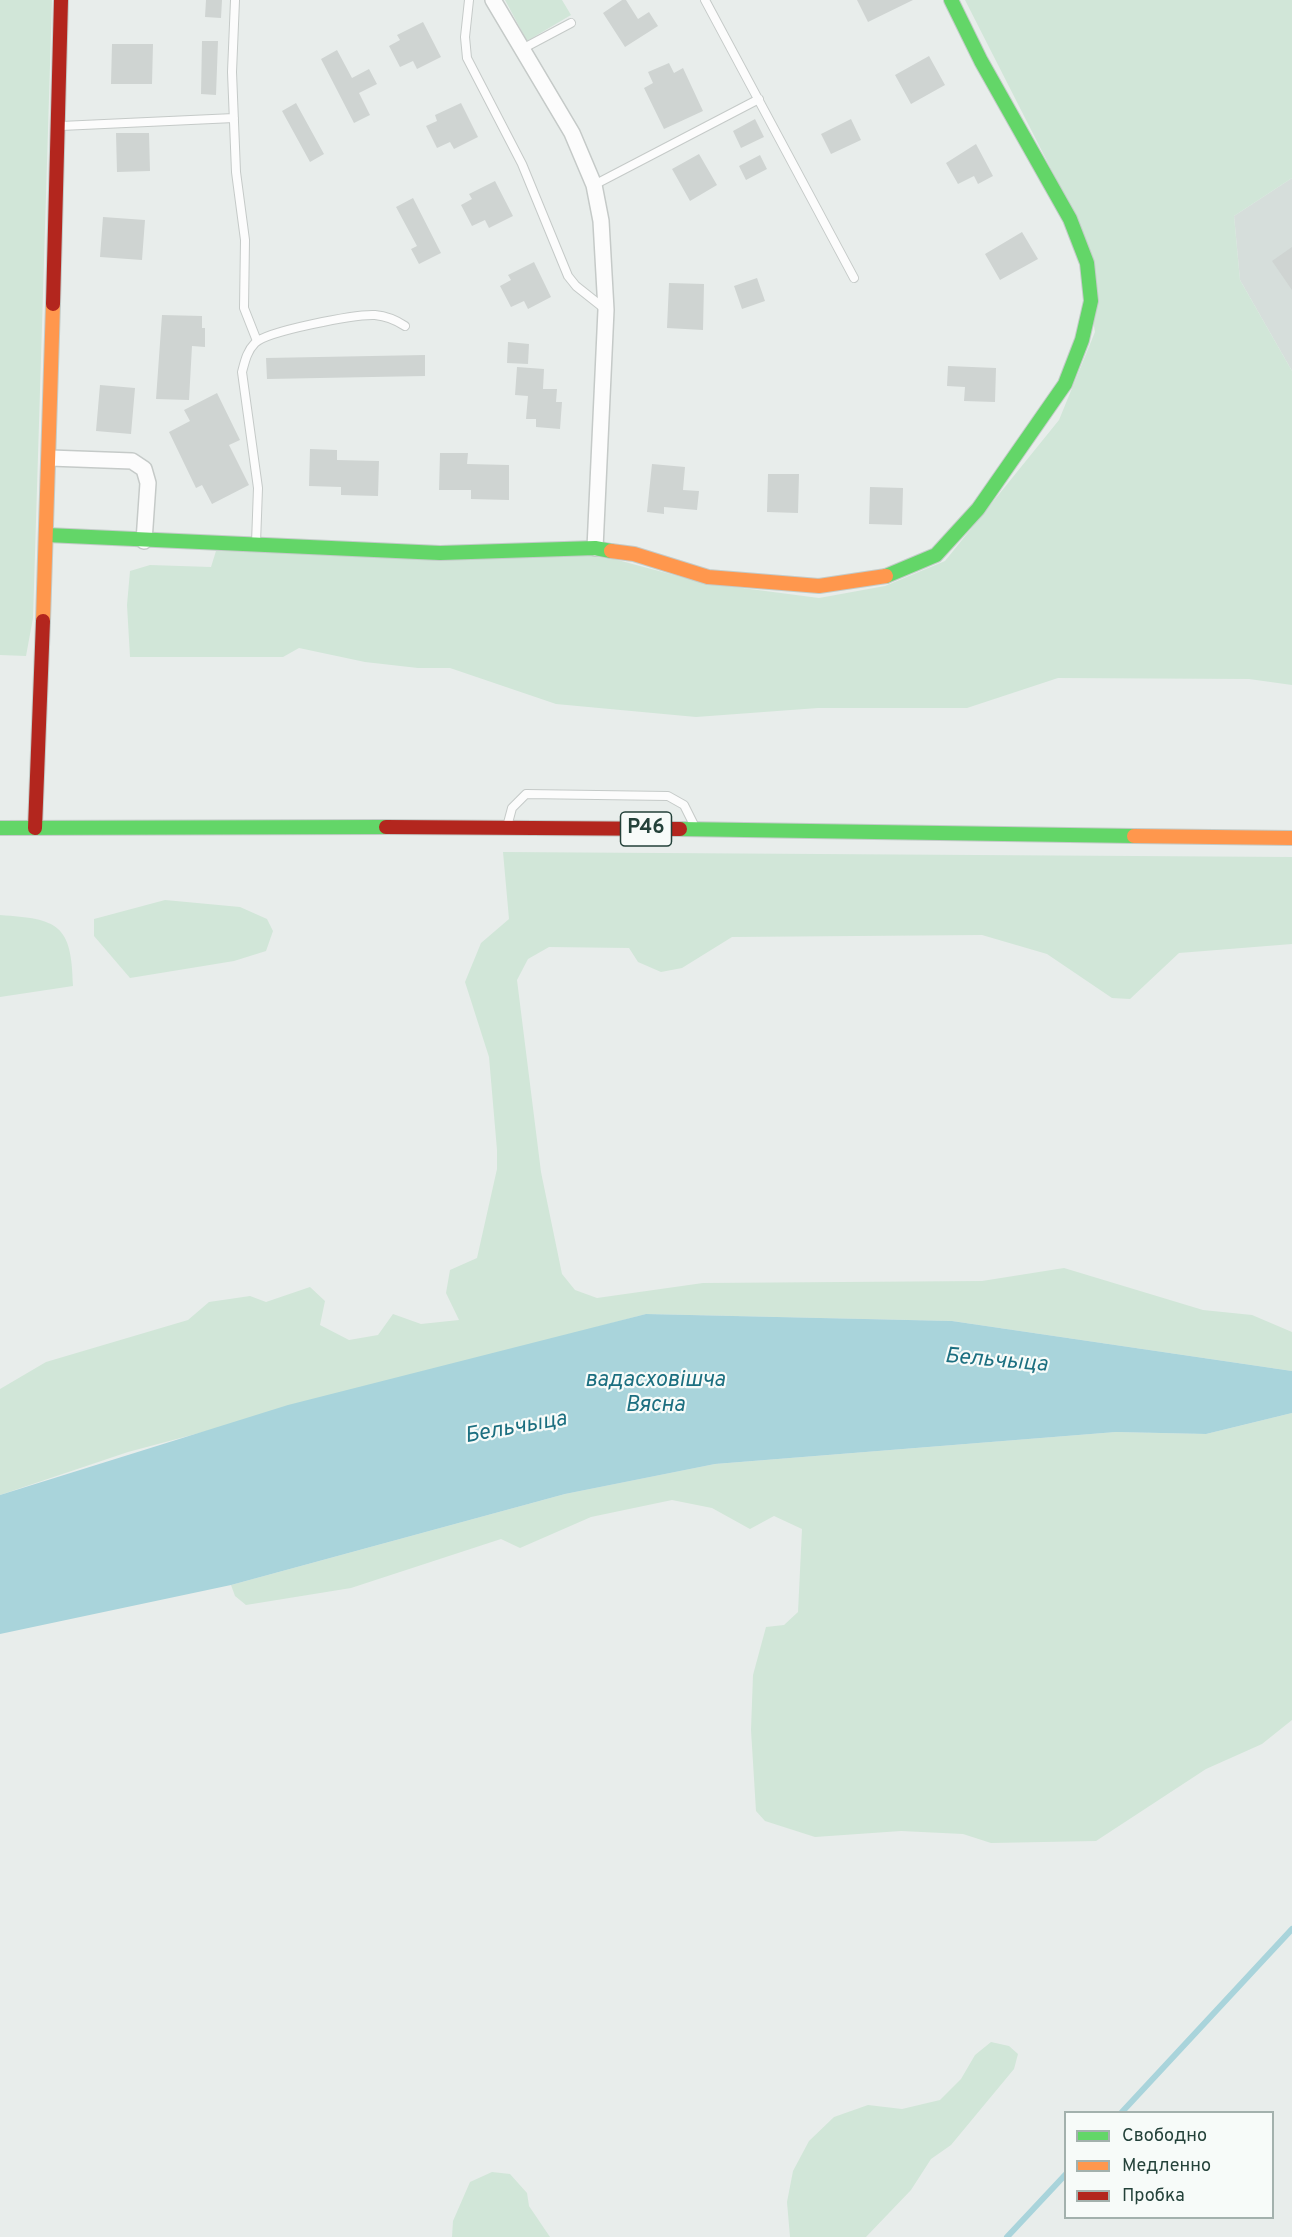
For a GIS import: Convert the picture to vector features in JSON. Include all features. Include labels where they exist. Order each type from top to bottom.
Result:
[{"type":"street","points":[[35,828],[50,458],[61,0]]},
{"type":"street","points":[[493,0],[572,133],[594,185],[601,221],[606,310],[595,548]]},
{"type":"street","points":[[47,535],[440,553],[595,548],[634,554],[708,577],[819,586],[886,576],[936,555],[978,509],[1059,393],[1082,340],[1091,301],[1087,263],[1066,210],[981,61],[951,0]]},
{"type":"street","points":[[50,458],[132,461],[144,469],[148,483],[144,541]]},
{"type":"street","name":"Р46","points":[[0,828],[507,827],[1292,838]]},
{"type":"lane","points":[[235,0],[232,72],[236,172],[245,240],[244,308],[257,341]]},
{"type":"lane","points":[[469,0],[465,37],[467,58],[522,164],[568,276],[576,286],[606,310]]},
{"type":"lane","points":[[705,0],[854,278]]},
{"type":"lane","points":[[522,50],[571,23]]},
{"type":"lane","points":[[594,185],[759,99]]},
{"type":"lane","points":[[58,127],[234,118]]},
{"type":"lane","points":[[256,545],[258,488],[242,372],[247,353],[257,341],[338,318],[376,315],[396,319],[405,326]]},
{"type":"lane","points":[[507,827],[512,808],[526,794],[668,796],[684,805],[696,830]]},
{"type":"shaded area","points":[[1292,178],[1292,371],[1240,280],[1234,216]]},
{"type":"green space","points":[[0,0],[52,0],[33,618],[26,656],[0,655]]},
{"type":"green space","points":[[505,0],[562,0],[571,15],[527,41]]},
{"type":"green space","points":[[965,0],[1292,0],[1292,178],[1234,216],[1240,280],[1292,371],[1292,685],[1249,679],[1058,678],[967,708],[818,708],[696,717],[556,704],[450,668],[418,668],[365,662],[299,648],[283,657],[130,657],[127,605],[130,571],[150,565],[211,567],[216,551],[595,554],[704,583],[819,598],[885,586],[945,561],[1059,420],[1095,332],[1076,218]]},
{"type":"green space","points":[[503,852],[1292,857],[1292,944],[1179,953],[1130,999],[1112,998],[1047,954],[982,935],[732,937],[682,968],[661,972],[638,962],[629,948],[549,947],[528,959],[517,980],[541,1172],[562,1274],[575,1290],[597,1298],[703,1283],[982,1281],[1064,1268],[1203,1310],[1252,1315],[1292,1332],[1292,1371],[952,1321],[646,1314],[128,1452],[0,1495],[0,1389],[46,1362],[188,1320],[209,1302],[250,1296],[266,1302],[310,1287],[325,1301],[320,1325],[349,1340],[378,1335],[393,1314],[421,1324],[459,1320],[446,1293],[450,1270],[477,1258],[497,1169],[489,1057],[465,982],[481,943],[509,919]]},
{"type":"green space","points":[[165,900],[240,907],[267,919],[273,931],[266,951],[234,961],[130,978],[94,936],[94,919]]},
{"type":"green space","points":[[0,915],[36,919],[58,929],[65,937],[69,949],[73,986],[0,997]]},
{"type":"green space","points":[[1292,1413],[1292,1720],[1262,1744],[1206,1769],[1096,1841],[991,1843],[963,1834],[901,1831],[815,1837],[765,1821],[756,1811],[751,1730],[753,1675],[766,1627],[784,1625],[798,1612],[802,1529],[774,1516],[750,1529],[712,1508],[672,1500],[591,1517],[520,1548],[501,1539],[351,1588],[246,1605],[235,1596],[231,1585],[565,1494],[715,1464],[1116,1432],[1206,1434]]},
{"type":"green space","points":[[991,2042],[1009,2046],[1018,2054],[1014,2069],[951,2145],[931,2159],[911,2190],[866,2237],[790,2237],[787,2202],[793,2171],[809,2141],[834,2117],[868,2105],[902,2109],[940,2100],[961,2079],[975,2055]]},
{"type":"green space","points":[[492,2172],[510,2174],[527,2193],[529,2206],[550,2237],[452,2237],[453,2221],[470,2182]]},
{"type":"water","name":"вадасховішча Вясна","points":[[646,1314],[952,1321],[1292,1371],[1292,1413],[1206,1434],[1116,1432],[715,1464],[565,1494],[231,1585],[0,1634],[0,1495],[288,1405]]},
{"type":"building","points":[[206,0],[222,0],[221,18],[205,17]]},
{"type":"building","points":[[622,0],[626,0],[638,19],[649,12],[658,26],[625,47],[603,13]]},
{"type":"building","points":[[857,0],[913,0],[868,22]]},
{"type":"building","points":[[423,22],[441,57],[417,69],[413,61],[400,67],[389,46],[400,40],[397,35]]},
{"type":"building","points":[[202,41],[218,41],[216,95],[201,94]]},
{"type":"building","points":[[112,44],[153,44],[152,84],[111,84]]},
{"type":"building","points":[[337,50],[352,78],[369,69],[377,84],[359,93],[370,115],[354,123],[321,59]]},
{"type":"building","points":[[929,56],[945,85],[911,104],[895,75]]},
{"type":"building","points":[[669,63],[674,73],[683,68],[703,111],[664,129],[644,88],[653,83],[648,72]]},
{"type":"building","points":[[296,103],[324,154],[310,162],[282,111]]},
{"type":"building","points":[[461,103],[478,137],[454,149],[450,142],[437,148],[426,126],[437,121],[435,115]]},
{"type":"building","points":[[755,119],[764,137],[741,148],[733,131]]},
{"type":"building","points":[[851,119],[861,140],[831,154],[821,134]]},
{"type":"building","points":[[116,133],[149,133],[150,171],[117,172]]},
{"type":"building","points":[[976,144],[993,176],[978,184],[974,176],[958,184],[946,163]]},
{"type":"building","points":[[699,154],[717,185],[690,201],[672,169]]},
{"type":"building","points":[[760,155],[767,169],[746,180],[739,166]]},
{"type":"building","points":[[495,181],[513,216],[489,228],[485,220],[472,226],[461,205],[472,199],[469,194]]},
{"type":"building","points":[[413,198],[441,253],[419,264],[411,249],[417,246],[396,207]]},
{"type":"building","points":[[103,217],[145,220],[142,260],[100,257]]},
{"type":"building","points":[[1022,232],[1038,259],[1000,280],[985,254]]},
{"type":"building","points":[[1292,247],[1292,290],[1272,261]]},
{"type":"building","points":[[534,262],[551,297],[528,309],[524,301],[511,307],[500,286],[511,280],[508,275]]},
{"type":"building","points":[[757,278],[765,301],[742,309],[734,286]]},
{"type":"building","points":[[669,283],[704,284],[703,330],[667,328]]},
{"type":"building","points":[[162,315],[202,316],[202,328],[205,328],[205,347],[192,346],[189,400],[156,399]]},
{"type":"building","points":[[508,342],[529,344],[528,364],[507,363]]},
{"type":"building","points":[[425,355],[425,376],[267,379],[266,358]]},
{"type":"building","points":[[948,366],[996,368],[995,402],[964,401],[965,387],[947,386]]},
{"type":"building","points":[[517,367],[544,369],[543,389],[557,389],[556,402],[562,402],[560,429],[536,427],[536,419],[526,419],[528,396],[515,395]]},
{"type":"building","points":[[100,385],[135,388],[131,434],[96,431]]},
{"type":"building","points":[[217,393],[240,440],[229,445],[249,485],[212,504],[202,485],[196,488],[169,432],[190,421],[184,410]]},
{"type":"building","points":[[310,449],[337,450],[337,460],[379,461],[378,496],[341,495],[341,487],[309,486]]},
{"type":"building","points":[[440,453],[468,453],[467,464],[509,465],[509,500],[471,499],[471,490],[439,490]]},
{"type":"building","points":[[652,464],[685,467],[683,490],[699,491],[697,510],[664,507],[664,514],[647,512]]},
{"type":"building","points":[[768,474],[799,474],[798,513],[767,512]]},
{"type":"building","points":[[870,487],[903,488],[902,525],[869,524]]},
{"type":"waterway","points":[[1123,2111],[1292,1929]]},
{"type":"waterway","points":[[1007,2237],[1064,2176]]},
{"type":"traffic: fast","points":[[886,576],[936,555],[978,509],[1065,384],[1082,340],[1091,301],[1087,263],[1070,219],[981,61],[951,0]]},
{"type":"traffic: fast","points":[[47,535],[440,553],[595,548],[611,551]]},
{"type":"traffic: fast","points":[[0,828],[386,827]]},
{"type":"traffic: fast","points":[[680,829],[1134,836]]},
{"type":"traffic: slow","points":[[43,621],[53,304]]},
{"type":"traffic: slow","points":[[611,551],[634,554],[708,577],[819,586],[886,576]]},
{"type":"traffic: slow","points":[[1134,836],[1292,838]]},
{"type":"traffic: jam","points":[[53,304],[61,0]]},
{"type":"traffic: jam","points":[[35,828],[43,621]]},
{"type":"traffic: jam","points":[[386,827],[680,829]]},
{"type":"water label","name":"Бельчыца","points":[[996,1362]]},
{"type":"water label","name":"Бельчыца","points":[[516,1429]]}]
